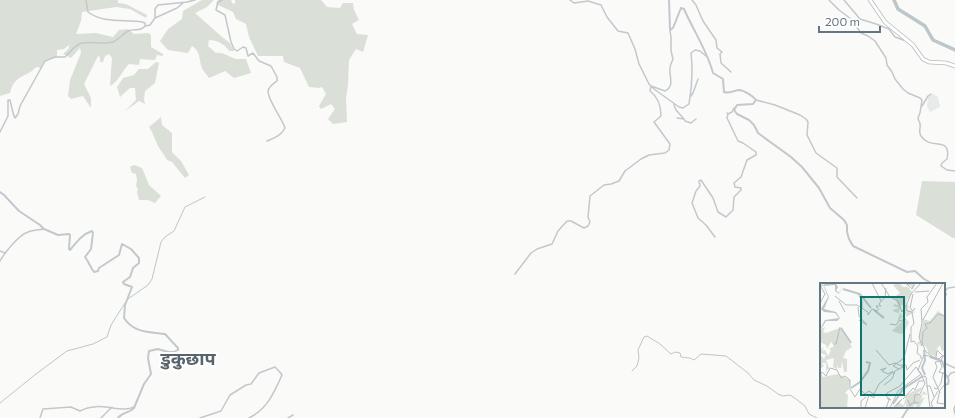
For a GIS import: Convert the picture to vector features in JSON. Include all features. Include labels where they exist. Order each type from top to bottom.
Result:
[{"type":"main road","points":[[870,0],[885,22],[913,46],[925,61],[946,63],[955,66]]},
{"type":"street","points":[[86,0],[88,12],[96,17],[107,20],[142,22],[145,23],[145,26]]},
{"type":"street","points":[[155,18],[154,9],[158,5],[195,0]]},
{"type":"street","points":[[222,0],[218,2],[216,10],[225,14],[234,49],[237,51],[243,47],[246,48],[248,56],[253,53],[259,61],[271,66],[277,77],[277,81],[270,86],[268,91],[271,101],[275,106],[285,128],[283,133],[279,136],[267,141]]},
{"type":"street","points":[[570,0],[574,3],[588,1],[601,5],[607,17],[618,31],[628,33],[635,49],[638,64],[651,86],[679,107],[683,108],[689,104],[691,96],[692,66],[690,53],[695,50],[700,51],[706,56]]},
{"type":"street","points":[[651,86],[665,91],[669,89],[671,84],[670,66],[673,59],[671,51],[669,0]]},
{"type":"street","points":[[692,0],[696,5],[703,21],[716,40],[717,48],[722,52],[720,54],[721,63],[730,72]]},
{"type":"street","points":[[829,0],[851,19],[861,33],[868,36],[875,42],[886,58],[887,65],[895,79],[903,89],[922,100],[918,118],[921,137],[929,143],[944,145],[949,151],[947,159],[941,166],[947,170],[955,171]]},
{"type":"street","points":[[844,0],[860,20],[889,29],[895,36],[908,42]]},
{"type":"street","points":[[0,132],[8,116],[8,100],[10,100],[15,118],[45,61],[55,57],[65,57],[75,46],[81,44],[112,42],[128,31],[142,30],[145,26],[150,26],[155,18],[177,8],[183,2]]},
{"type":"street","points":[[670,30],[673,28],[681,8],[684,9],[690,24],[697,34],[713,73],[723,79],[724,92],[728,93],[739,90],[753,96],[756,100],[775,105],[806,119],[808,122],[807,135],[816,153],[837,168],[837,177],[856,198]]},
{"type":"street","points":[[691,96],[698,79]]},
{"type":"street","points":[[515,274],[531,253],[538,248],[552,244],[558,231],[567,221],[571,221],[584,228],[588,226],[590,222],[588,217],[590,196],[600,187],[619,181],[625,171],[641,159],[649,155],[665,153],[669,150],[670,144],[654,122],[661,116],[661,106],[650,91],[651,86]]},
{"type":"street","points":[[921,107],[931,94]]},
{"type":"street","points":[[715,237],[706,225],[698,218],[692,203],[696,191],[700,186],[701,180],[713,198],[718,212],[726,217],[733,210],[734,197],[741,190],[741,188],[735,187],[734,183],[741,177],[747,160],[756,155],[756,152],[738,141],[727,118],[728,114],[737,106],[753,104],[756,100]]},
{"type":"street","points":[[674,104],[676,110],[685,121],[691,122],[696,119]]},
{"type":"street","points":[[737,106],[734,110],[737,114],[749,120],[754,125],[758,134],[788,154],[802,167],[819,188],[830,208],[844,220],[847,225],[849,239],[853,246],[905,271],[915,271],[933,283]]},
{"type":"street","points":[[677,118],[684,119]]},
{"type":"street","points":[[0,192],[19,211],[44,229],[58,235],[69,234],[70,250],[81,237],[92,231],[91,249],[85,257],[94,272],[98,271],[99,268],[119,255],[120,245],[122,244],[131,249],[139,258],[140,262],[133,268],[130,277],[123,282],[123,284],[132,287],[126,302],[123,316],[128,324],[140,332],[165,334],[178,349],[176,352],[164,352],[158,349],[149,352],[148,360],[151,374],[144,384],[132,410],[120,415],[118,418]]},
{"type":"street","points":[[0,261],[9,247],[27,232],[44,229]]},
{"type":"street","points":[[0,252],[5,253]]},
{"type":"street","points":[[945,291],[948,288],[955,287]]},
{"type":"street","points":[[945,363],[955,368]]},
{"type":"street","points":[[200,418],[221,411],[230,395],[246,385],[252,384],[259,373],[275,367],[280,371],[282,376],[275,391],[265,406],[257,414],[249,418]]},
{"type":"street","points":[[945,384],[948,382],[948,377],[951,373],[955,372]]},
{"type":"street","points":[[945,374],[948,377]]},
{"type":"street","points":[[40,418],[44,409],[71,407],[80,410],[86,407],[103,405],[112,407],[134,407]]},
{"type":"street","points":[[955,406],[955,414]]},
{"type":"street","points":[[101,418],[112,407]]},
{"type":"street","points":[[902,418],[908,408]]},
{"type":"street","points":[[288,418],[293,415]]},
{"type":"shaded area","points":[[0,0],[118,0],[118,3],[126,4],[147,15],[146,18],[130,9],[116,7],[82,12],[81,21],[76,34],[96,33],[113,37],[119,30],[128,29],[134,34],[148,33],[151,35],[151,47],[163,54],[163,56],[157,55],[155,60],[140,59],[139,65],[129,64],[116,81],[110,86],[112,58],[109,54],[105,56],[103,62],[100,62],[100,57],[98,56],[84,84],[91,98],[91,108],[83,96],[71,99],[68,96],[70,80],[81,53],[80,48],[71,58],[63,54],[69,48],[69,45],[64,49],[57,50],[57,58],[45,60],[41,68],[36,67],[14,82],[10,93],[0,96]]},
{"type":"shaded area","points":[[202,0],[214,0],[207,7],[195,13],[230,43],[234,51],[229,51],[223,44],[215,41],[209,40],[208,46],[216,53],[224,54],[236,59],[246,59],[251,73],[234,78],[225,71],[209,78],[203,70],[199,54],[195,48],[192,46],[188,53],[168,50],[160,41],[168,29],[182,19],[183,11]]},
{"type":"shaded area","points":[[218,0],[231,0],[233,4],[235,3],[235,0],[321,0],[327,7],[340,8],[343,3],[353,3],[354,10],[359,20],[352,24],[357,34],[368,35],[363,52],[356,49],[349,60],[346,98],[347,122],[333,124],[328,119],[335,109],[331,104],[321,109],[319,106],[326,94],[322,87],[309,87],[300,68],[284,62],[283,56],[258,56],[249,37],[246,24],[236,19],[233,12],[216,4]]},
{"type":"shaded area","points":[[156,62],[159,63],[155,83],[145,91],[145,104],[139,101],[125,111],[136,100],[135,88],[130,88],[120,97],[117,87],[123,78],[134,75],[139,69],[148,69]]},
{"type":"shaded area","points":[[933,94],[938,97],[940,107],[930,112],[927,107],[928,96]]},
{"type":"shaded area","points":[[161,117],[162,125],[172,133],[172,152],[181,161],[189,175],[185,178],[172,162],[167,160],[149,127]]},
{"type":"shaded area","points":[[134,165],[142,168],[149,185],[161,196],[155,203],[148,200],[139,200],[137,192],[138,189],[136,186],[136,174],[132,173],[130,167]]},
{"type":"shaded area","points":[[922,181],[955,182],[955,238],[916,215]]},
{"type":"waterway","points":[[894,0],[898,9],[925,26],[933,40],[955,50]]},
{"type":"waterway","points":[[128,299],[148,285],[152,279],[161,242],[165,237],[174,231],[185,207],[205,197]]},
{"type":"waterway","points":[[0,403],[67,351],[93,344],[107,337],[111,325],[125,303]]},
{"type":"waterway","points":[[632,371],[637,366],[639,358],[638,350],[644,337],[647,336],[660,344],[671,354],[675,352],[680,353],[681,357],[694,360],[701,354],[726,356],[748,373],[754,380],[767,386],[778,394],[783,396],[790,395],[805,406],[809,414],[817,418]]},
{"type":"district","name":"डुकुछाप","points":[[188,358]]}]
